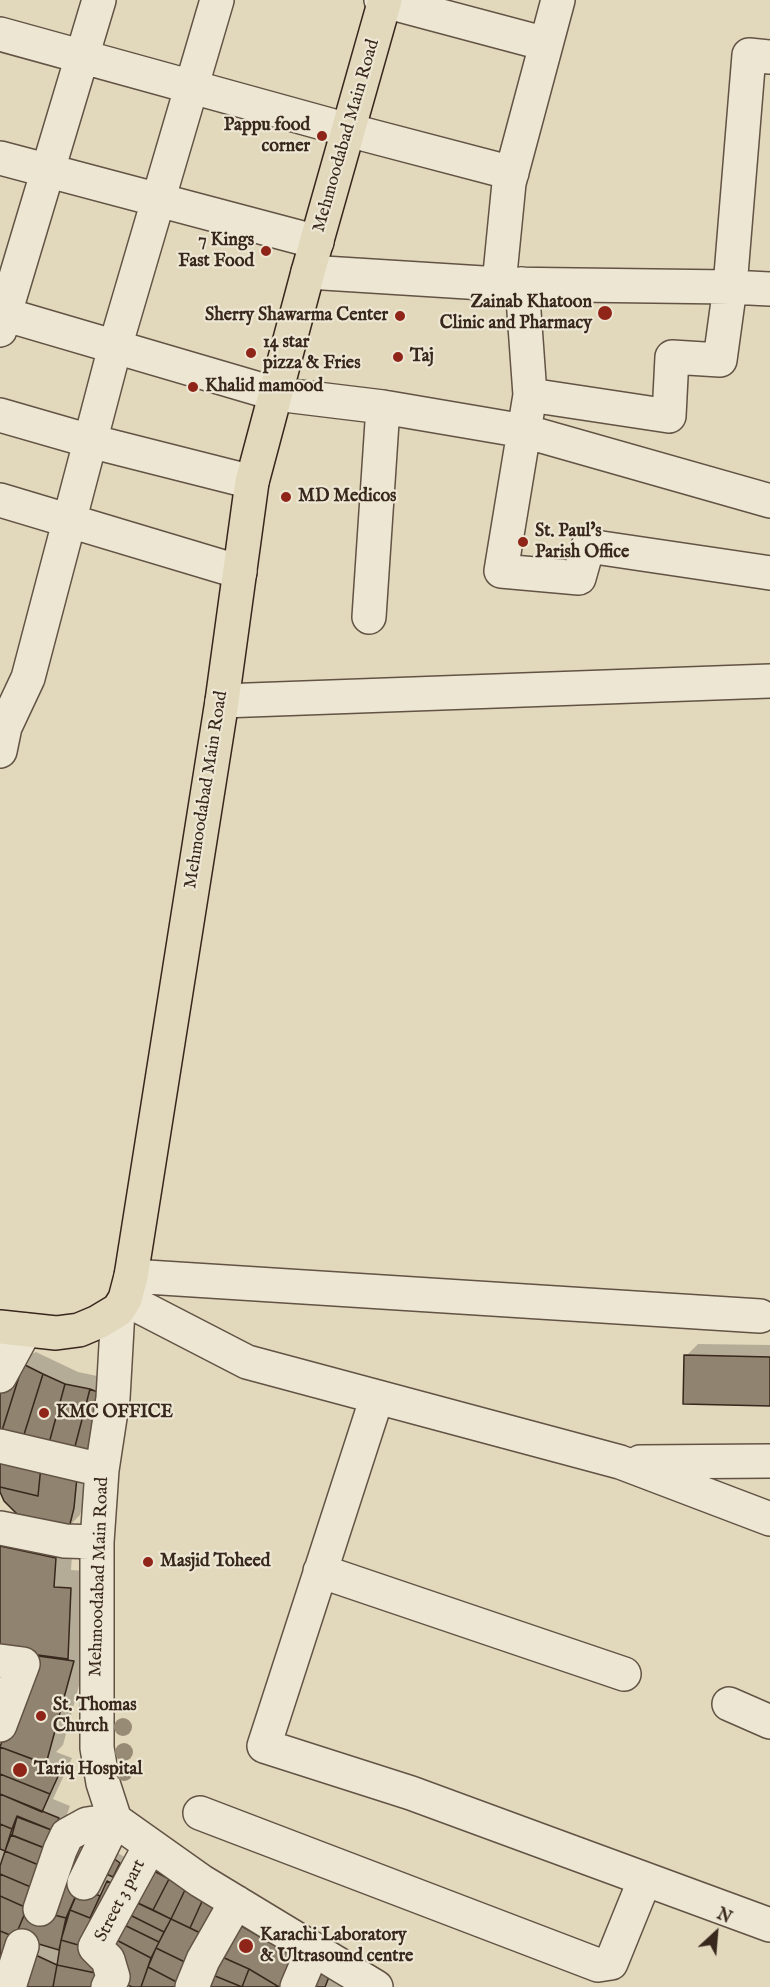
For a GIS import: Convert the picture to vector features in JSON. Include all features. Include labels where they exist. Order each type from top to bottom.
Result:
[{"type":"main road","name":"Mehmoodabad Main Road","points":[[125,1295],[222,701],[252,482],[384,0]]},
{"type":"main road","points":[[12,1328],[56,1333],[80,1330],[98,1322],[125,1295]]},
{"type":"street","points":[[99,0],[2,319],[115,347],[276,394],[383,407],[524,431],[770,501]]},
{"type":"street","points":[[0,751],[5,727],[28,678],[115,347],[217,0]]},
{"type":"street","points":[[384,0],[546,44]]},
{"type":"street","points":[[558,0],[509,183],[510,284],[530,395],[501,571],[579,578],[588,546],[770,573]]},
{"type":"street","points":[[0,34],[512,173]]},
{"type":"street","points":[[530,395],[669,416],[672,357],[720,360],[730,287],[748,55],[770,57]]},
{"type":"street","points":[[0,158],[158,200],[313,257],[510,284],[770,289]]},
{"type":"street","points":[[369,617],[383,407]]},
{"type":"street","points":[[0,415],[90,441],[252,482]]},
{"type":"street","points":[[0,500],[240,572]]},
{"type":"street","points":[[222,701],[770,681]]},
{"type":"street","points":[[125,1295],[760,1316]]},
{"type":"street","points":[[125,1295],[247,1362],[620,1462],[770,1519]]},
{"type":"street","name":"Mehmoodabad Main Road","points":[[114,1820],[103,1783],[97,1748],[96,1542],[102,1470],[125,1295]]},
{"type":"street","points":[[0,1376],[12,1328]]},
{"type":"street","points":[[377,1397],[264,1746],[411,1793],[770,1925]]},
{"type":"street","points":[[0,1446],[102,1470]]},
{"type":"street","points":[[620,1462],[770,1461]]},
{"type":"street","points":[[0,1528],[65,1541],[96,1542]]},
{"type":"street","points":[[320,1572],[624,1674]]},
{"type":"street","points":[[0,1661],[23,1664],[0,1725]]},
{"type":"street","points":[[729,1704],[770,1722]]},
{"type":"street","points":[[200,1813],[598,1965],[611,1963],[645,1880]]},
{"type":"street","points":[[84,1883],[114,1820]]},
{"type":"street","points":[[40,1909],[67,1835],[87,1824],[114,1820],[236,1902],[376,1987]]},
{"type":"street","name":"Street 3 part","points":[[108,1987],[112,1977],[108,1960],[95,1947],[150,1846]]},
{"type":"street","points":[[192,1987],[203,1960],[236,1902]]},
{"type":"street","points":[[9,1987],[22,1946]]},
{"type":"street","points":[[297,1987],[312,1948]]},
{"type":"building","points":[[684,1355],[770,1357],[770,1406],[683,1404]]},
{"type":"building","points":[[23,1364],[0,1437],[0,1375]]},
{"type":"building","points":[[23,1364],[43,1374],[22,1441],[0,1437]]},
{"type":"building","name":"KMC OFFICE","points":[[43,1374],[65,1384],[48,1447],[22,1441]]},
{"type":"building","points":[[65,1384],[90,1389],[73,1454],[48,1447]]},
{"type":"building","name":"KMC OFFICE","points":[[90,1389],[110,1397],[94,1460],[73,1454]]},
{"type":"building","points":[[0,1454],[41,1466],[38,1496],[0,1487]]},
{"type":"building","points":[[41,1466],[77,1477],[74,1508],[69,1528],[18,1515],[4,1501],[0,1487],[38,1496]]},
{"type":"building","points":[[0,1546],[56,1558],[54,1587],[71,1588],[68,1659],[0,1650]]},
{"type":"building","points":[[31,1655],[74,1661],[46,1764],[0,1747]]},
{"type":"building","points":[[0,1747],[61,1770],[50,1794],[0,1774]]},
{"type":"building","points":[[0,1774],[50,1794],[42,1812],[0,1794]]},
{"type":"building","points":[[0,1794],[59,1818],[54,1831],[17,1816],[12,1829],[0,1824]]},
{"type":"building","points":[[17,1817],[54,1831],[47,1849],[12,1835]]},
{"type":"building","points":[[0,1824],[12,1829],[5,1851],[0,1849]]},
{"type":"building","points":[[11,1835],[47,1849],[41,1866],[5,1851]]},
{"type":"building","points":[[5,1851],[41,1866],[33,1888],[0,1874]]},
{"type":"building","points":[[112,1857],[120,1863],[113,1877],[104,1873]]},
{"type":"building","points":[[143,1865],[169,1879],[153,1910],[125,1897]]},
{"type":"building","points":[[58,1868],[83,1879],[66,1918],[42,1912]]},
{"type":"building","points":[[0,1874],[33,1888],[27,1908],[0,1896]]},
{"type":"building","points":[[169,1879],[186,1888],[171,1919],[153,1910]]},
{"type":"building","points":[[107,1881],[122,1888],[110,1914],[90,1918]]},
{"type":"building","points":[[80,1887],[100,1896],[90,1918],[70,1910]]},
{"type":"building","points":[[186,1888],[204,1897],[190,1928],[171,1919]]},
{"type":"building","points":[[0,1896],[27,1908],[15,1937],[0,1931]]},
{"type":"building","points":[[125,1897],[171,1919],[164,1932],[118,1909]]},
{"type":"building","points":[[204,1897],[225,1907],[211,1938],[190,1928]]},
{"type":"building","points":[[27,1908],[66,1918],[59,1950],[15,1937]]},
{"type":"building","points":[[118,1909],[164,1932],[159,1942],[112,1919]]},
{"type":"building","points":[[70,1910],[90,1918],[110,1914],[92,1949],[61,1940]]},
{"type":"building","points":[[112,1919],[159,1942],[151,1958],[105,1934]]},
{"type":"building","points":[[171,1919],[211,1938],[195,1967],[156,1948]]},
{"type":"building","points":[[231,1920],[304,1962],[295,1987],[279,1987],[249,1969],[211,1952]]},
{"type":"building","points":[[0,1931],[15,1937],[9,1962],[0,1958]]},
{"type":"building","points":[[105,1934],[151,1958],[141,1987],[132,1987],[115,1979]]},
{"type":"building","points":[[61,1940],[92,1949],[110,1976],[57,1965]]},
{"type":"building","points":[[156,1948],[195,1967],[186,1987],[148,1967]]},
{"type":"building","points":[[25,1950],[57,1965],[53,1987],[28,1987],[14,1981]]},
{"type":"building","points":[[211,1952],[249,1969],[242,1987],[203,1971]]},
{"type":"building","points":[[57,1965],[110,1976],[106,1987],[53,1987]]},
{"type":"building","points":[[310,1966],[329,1977],[325,1987],[312,1987]]},
{"type":"building","points":[[148,1967],[186,1987],[141,1987]]},
{"type":"building","points":[[249,1969],[279,1987],[242,1987]]},
{"type":"building","points":[[203,1971],[242,1987],[197,1987]]},
{"type":"place","name":"Pappu food corner","points":[[322,136]]},
{"type":"place","name":"7 Kings Fast Food","points":[[266,251]]},
{"type":"place","name":"Zainab Khatoon Clinic and Pharmacy","points":[[605,313]]},
{"type":"place","name":"Sherry Shawarma Center","points":[[400,316]]},
{"type":"place","name":"14 star pizza & Fries","points":[[251,353]]},
{"type":"place","name":"Taj","points":[[398,357]]},
{"type":"place","name":"Khalid mamood","points":[[193,387]]},
{"type":"place","name":"MD Medicos","points":[[286,497]]},
{"type":"place","name":"St. Paul's Parish Office","points":[[523,542]]},
{"type":"place","name":"KMC OFFICE","points":[[44,1413]]},
{"type":"place","name":"Masjid Toheed","points":[[148,1562]]},
{"type":"place","name":"St. Thomas Church","points":[[41,1716]]},
{"type":"place","name":"Tariq Hospital","points":[[20,1770]]},
{"type":"place","name":"Karachi Laboratory & Ultrasound centre","points":[[246,1946]]}]
